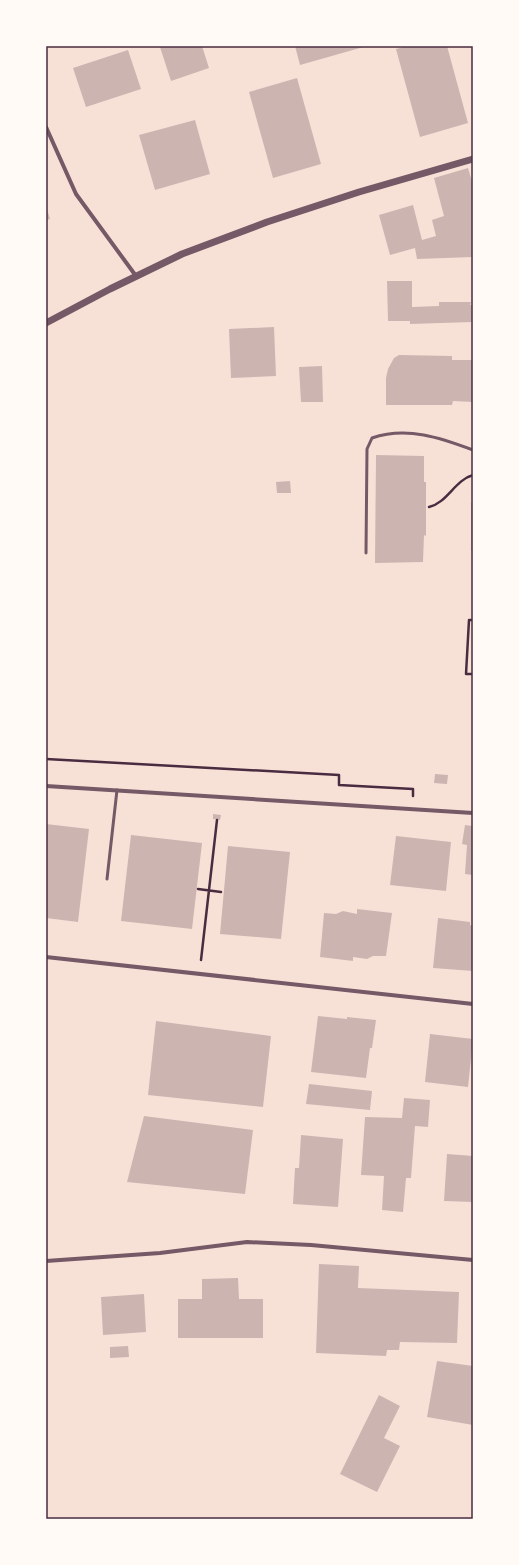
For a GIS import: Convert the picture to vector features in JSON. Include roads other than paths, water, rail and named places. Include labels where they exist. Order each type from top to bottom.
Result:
[{"type":"street","points":[[46,127],[76,194],[136,276]]},
{"type":"street","points":[[46,323],[182,254],[267,222],[360,192],[473,159]]},
{"type":"street","points":[[46,786],[473,813]]},
{"type":"street","points":[[46,957],[473,1004]]},
{"type":"street","points":[[46,1261],[160,1253],[247,1242],[311,1245],[473,1260]]},
{"type":"lane","points":[[366,553],[367,449],[372,438],[396,433],[427,435],[473,450]]},
{"type":"lane","points":[[107,880],[117,790]]}]
